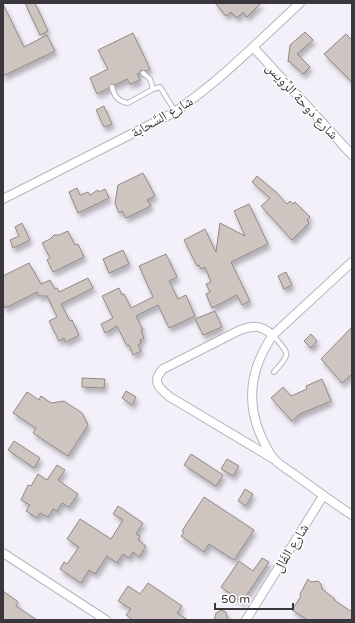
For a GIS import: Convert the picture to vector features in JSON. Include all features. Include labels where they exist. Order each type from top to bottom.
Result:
[{"type":"street","name":"شارع السَّحابة","points":[[3,199],[175,112],[208,89],[300,3]]},
{"type":"street","name":"شارع دَوحة الرِّوَيس","points":[[253,47],[352,155]]},
{"type":"street","points":[[275,460],[266,447],[254,416],[252,382],[256,365],[263,349],[273,335],[352,262]]},
{"type":"street","points":[[273,335],[260,327],[254,326],[240,330],[163,369],[158,375],[157,382],[159,387],[170,397],[275,460],[323,496],[352,514]]},
{"type":"street","name":"شارع الفَال","points":[[246,620],[323,496]]},
{"type":"street","points":[[3,553],[106,620]]},
{"type":"lane","points":[[143,73],[150,79],[153,89]]},
{"type":"lane","points":[[112,88],[116,97],[121,101],[128,103],[153,89],[160,87],[175,112]]},
{"type":"lane","points":[[273,335],[285,350],[287,355],[286,359],[274,372]]},
{"type":"building","points":[[25,3],[35,3],[48,31],[40,35]]},
{"type":"building","points":[[215,3],[261,3],[247,17],[243,12],[237,18],[231,12],[226,16]]},
{"type":"building","points":[[3,4],[24,47],[47,35],[55,51],[3,76]]},
{"type":"building","points":[[305,32],[313,40],[297,54],[310,67],[303,74],[289,61],[288,62],[290,45]]},
{"type":"building","points":[[133,33],[150,69],[146,71],[141,70],[140,73],[137,74],[140,80],[130,84],[127,79],[115,85],[111,84],[109,88],[97,94],[90,78],[108,69],[98,50]]},
{"type":"building","points":[[346,34],[352,40],[352,82],[324,54]]},
{"type":"building","points":[[104,106],[112,124],[104,127],[96,110]]},
{"type":"building","points":[[143,173],[155,196],[147,200],[151,206],[126,218],[122,211],[119,213],[115,203],[118,185]]},
{"type":"building","points":[[257,176],[276,192],[287,204],[290,201],[293,204],[295,202],[310,217],[307,220],[309,223],[292,240],[261,206],[270,198],[252,182]]},
{"type":"building","points":[[77,188],[80,195],[88,192],[90,195],[98,190],[99,192],[105,189],[109,198],[78,213],[69,192]]},
{"type":"building","points":[[249,204],[268,244],[231,262],[250,301],[242,305],[237,295],[212,308],[206,294],[210,292],[206,284],[211,282],[205,267],[201,269],[199,265],[197,266],[184,240],[205,229],[216,252],[220,223],[245,236],[234,211]]},
{"type":"building","points":[[22,223],[30,240],[13,248],[10,240],[19,236],[15,227]]},
{"type":"building","points":[[68,231],[75,245],[78,244],[84,257],[53,272],[47,260],[50,258],[42,243],[54,235],[59,235]]},
{"type":"building","points":[[123,250],[129,264],[109,273],[103,259]]},
{"type":"building","points":[[166,254],[177,277],[169,281],[178,299],[186,295],[195,316],[169,328],[158,305],[136,316],[143,330],[141,331],[144,338],[140,340],[141,343],[138,345],[141,351],[133,355],[129,345],[127,346],[117,326],[105,333],[101,324],[113,318],[102,296],[119,288],[122,295],[124,294],[131,308],[153,297],[139,266]]},
{"type":"building","points":[[29,263],[41,284],[50,280],[55,289],[57,288],[59,292],[88,278],[93,288],[61,304],[70,321],[72,320],[79,335],[66,342],[64,338],[59,341],[49,321],[57,317],[47,296],[39,296],[37,292],[5,308],[3,303],[3,276]]},
{"type":"building","points":[[286,272],[292,285],[284,289],[278,276]]},
{"type":"building","points":[[215,311],[222,327],[203,335],[195,319]]},
{"type":"building","points":[[352,327],[352,374],[342,383],[321,359]]},
{"type":"building","points":[[311,334],[317,341],[311,348],[304,341]]},
{"type":"building","points":[[82,378],[105,379],[104,388],[82,387]]},
{"type":"building","points":[[322,379],[331,401],[300,414],[292,421],[271,398],[283,387],[291,396],[307,389],[306,386]]},
{"type":"building","points":[[126,391],[136,397],[132,405],[122,398]]},
{"type":"building","points":[[27,392],[39,400],[41,396],[51,403],[64,401],[82,413],[88,425],[68,456],[33,433],[36,428],[13,413]]},
{"type":"building","points":[[14,441],[40,458],[34,468],[8,450]]},
{"type":"building","points":[[191,454],[223,475],[216,486],[184,465]]},
{"type":"building","points":[[227,459],[239,466],[233,476],[221,469]]},
{"type":"building","points":[[57,465],[65,470],[58,480],[78,494],[69,507],[62,503],[57,511],[53,509],[48,517],[40,513],[37,518],[26,511],[30,505],[21,500],[28,485],[31,486],[38,474],[47,480]]},
{"type":"building","points":[[245,489],[253,494],[246,506],[238,501]]},
{"type":"building","points":[[204,497],[254,530],[234,560],[209,544],[204,552],[181,536],[184,532],[182,531]]},
{"type":"building","points":[[118,506],[143,523],[136,534],[140,536],[138,540],[146,546],[139,557],[133,552],[129,558],[123,554],[117,563],[107,556],[95,574],[89,570],[81,583],[60,569],[64,562],[67,564],[79,547],[67,539],[80,519],[111,539],[123,520],[113,514]]},
{"type":"building","points":[[262,558],[269,562],[242,602],[221,587],[239,561],[253,571]]},
{"type":"building","points":[[308,579],[311,582],[318,581],[321,584],[322,589],[335,599],[334,600],[352,612],[352,620],[308,620],[292,610],[301,596],[300,594]]},
{"type":"building","points":[[148,583],[182,606],[177,613],[188,620],[133,620],[126,615],[131,609],[118,601],[128,586],[140,594]]},
{"type":"building","points":[[3,591],[18,602],[16,606],[37,620],[3,620]]},
{"type":"building","points":[[221,610],[226,612],[228,620],[214,620],[216,613]]}]
